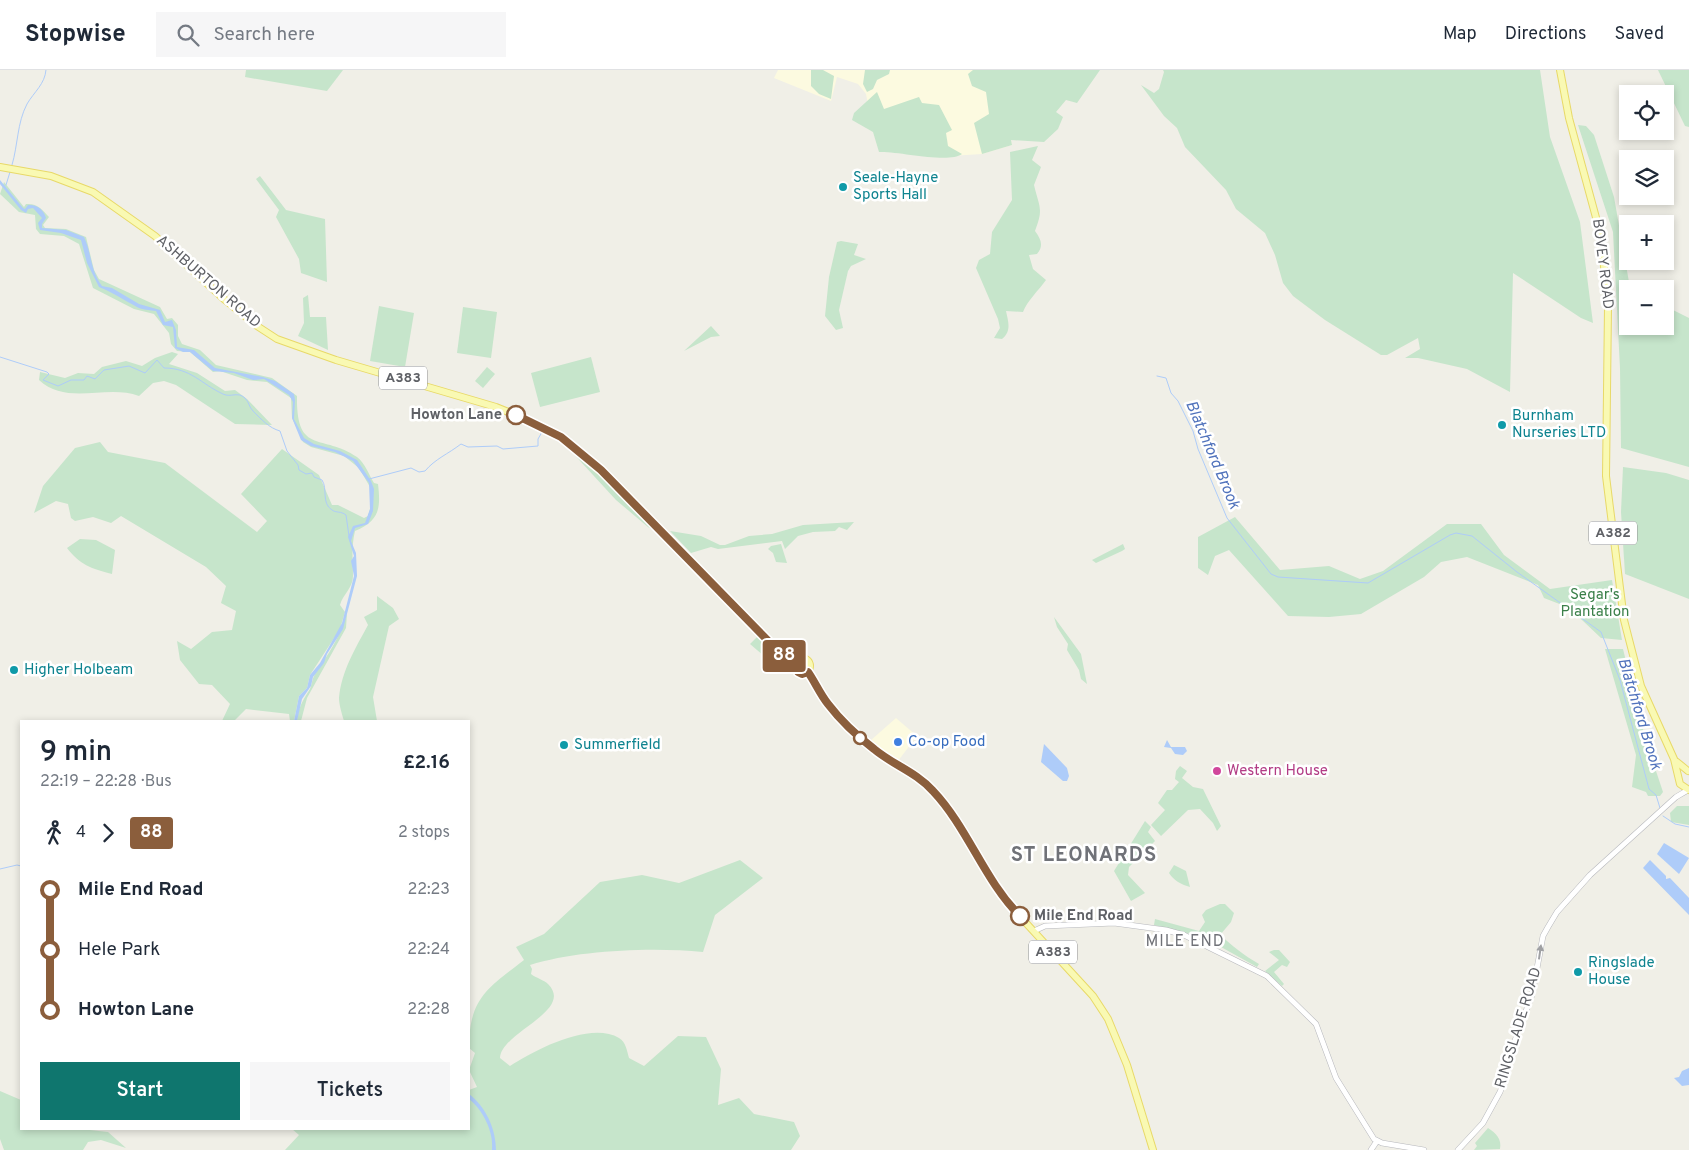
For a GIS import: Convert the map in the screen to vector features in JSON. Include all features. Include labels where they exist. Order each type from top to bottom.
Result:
[{"type":"main road","name":"BOVEY ROAD","points":[[1560,70],[1569,118],[1601,236],[1604,255],[1608,307],[1605,462],[1621,604],[1641,686],[1674,759]]},
{"type":"main road","name":"ASHBURTON ROAD","points":[[3,167],[66,180],[108,202],[155,236],[225,300],[277,339],[336,360],[496,407],[561,437],[601,470],[780,653],[795,663],[798,672],[802,674],[808,672]]},
{"type":"main road","name":"ASHBURTON ROAD","points":[[795,663],[799,660],[806,660],[810,666],[808,672]]},
{"type":"main road","name":"ASHBURTON ROAD","points":[[808,672],[828,704],[858,737],[885,758],[916,775],[934,791],[952,815],[1003,898],[1093,996],[1108,1019],[1132,1079],[1153,1150]]},
{"type":"main road","name":"A382","points":[[1674,759],[1688,771]]},
{"type":"main road","name":"A382","points":[[1674,759],[1680,781]]},
{"type":"main road","points":[[1688,771],[1680,781],[1688,790]]},
{"type":"street","points":[[1676,797],[1680,781]]},
{"type":"street","name":"RINGSLADE ROAD","points":[[1458,1150],[1490,1112],[1507,1074],[1511,1051],[1532,995],[1543,936],[1558,912],[1574,892],[1676,797],[1688,790]]},
{"type":"street","points":[[1034,931],[1045,926],[1114,923],[1178,933],[1268,976],[1316,1024],[1336,1078],[1377,1141],[1424,1150]]},
{"type":"street","points":[[1371,1150],[1377,1141]]},
{"type":"shaded area","points":[[778,70],[995,70],[1012,145],[982,154],[935,157],[872,126],[866,94],[858,84],[837,77],[831,101],[774,78]]},
{"type":"shaded area","points":[[896,718],[917,736],[898,761],[881,752],[871,740]]},
{"type":"green space","points":[[246,70],[343,70],[327,91],[245,77]]},
{"type":"green space","points":[[811,70],[823,70],[834,76],[831,99],[819,94],[811,86]]},
{"type":"green space","points":[[865,70],[890,70],[889,74],[877,80],[873,89],[867,92],[863,84]]},
{"type":"green space","points":[[973,70],[1100,70],[1077,103],[1066,100],[1056,112],[1063,117],[1058,129],[1044,142],[1011,140],[1012,145],[982,154],[974,123],[989,114],[986,92],[972,86],[968,74]]},
{"type":"green space","points":[[1163,70],[1540,70],[1550,137],[1580,222],[1593,323],[1581,318],[1513,273],[1510,392],[1467,369],[1418,358],[1405,358],[1420,349],[1418,338],[1387,355],[1381,355],[1325,320],[1293,296],[1283,283],[1275,255],[1265,233],[1236,209],[1226,190],[1185,147],[1177,128],[1164,116],[1141,85],[1154,93],[1159,89]]},
{"type":"green space","points":[[1658,70],[1689,70],[1689,127],[1685,126],[1674,103],[1674,85],[1665,85]]},
{"type":"green space","points":[[877,92],[884,109],[919,97],[922,103],[939,105],[952,130],[946,133],[948,146],[962,154],[946,158],[879,152],[873,132],[852,120],[854,113]]},
{"type":"green space","points":[[1578,125],[1586,126],[1594,135],[1614,197],[1619,225],[1619,270],[1627,270],[1629,280],[1619,280],[1619,335],[1674,335],[1674,310],[1689,318],[1689,467],[1621,448],[1620,368],[1613,232]]},
{"type":"green space","points":[[1038,146],[1032,160],[1041,167],[1034,185],[1040,212],[1035,231],[1041,245],[1037,254],[1029,255],[1033,269],[1046,280],[1023,312],[1006,311],[1009,326],[1007,333],[1002,339],[994,338],[1000,328],[998,319],[976,268],[979,260],[990,254],[992,232],[1012,200],[1010,152]]},
{"type":"green space","points":[[260,176],[286,210],[325,219],[327,282],[301,273],[299,259],[276,217],[279,210],[256,179]]},
{"type":"green space","points":[[4,182],[24,207],[26,204],[33,204],[49,217],[43,225],[45,228],[66,229],[86,237],[94,270],[99,279],[160,307],[167,319],[172,318],[178,325],[178,336],[182,344],[200,350],[216,365],[272,378],[297,396],[298,415],[301,427],[306,435],[357,457],[365,466],[374,483],[378,484],[379,500],[377,513],[369,523],[355,531],[353,580],[340,605],[345,612],[340,629],[310,675],[307,688],[299,696],[294,720],[290,720],[289,714],[246,709],[235,720],[222,720],[230,704],[212,685],[199,684],[180,660],[177,641],[191,649],[212,632],[232,630],[236,611],[221,603],[226,586],[206,567],[121,516],[111,523],[93,517],[75,521],[71,518],[68,504],[56,501],[34,513],[43,486],[75,448],[100,442],[108,452],[165,463],[257,532],[267,521],[241,494],[282,449],[319,475],[332,505],[338,505],[364,518],[368,516],[370,509],[370,487],[359,468],[344,456],[311,447],[303,442],[292,418],[291,398],[267,382],[247,380],[220,371],[213,372],[190,352],[177,351],[171,344],[169,333],[154,314],[134,309],[93,288],[79,244],[64,236],[40,234],[36,229],[35,215],[19,212],[0,194]]},
{"type":"green space","points":[[837,242],[858,244],[854,255],[866,259],[851,266],[848,271],[839,310],[843,328],[836,330],[825,316],[829,277]]},
{"type":"green space","points":[[308,295],[310,317],[326,317],[328,350],[298,336],[304,323],[303,298]]},
{"type":"green space","points":[[379,306],[414,313],[405,367],[370,361]]},
{"type":"green space","points":[[463,307],[497,312],[491,358],[457,353]]},
{"type":"green space","points":[[711,326],[720,336],[711,337],[684,351]]},
{"type":"green space","points":[[172,352],[178,354],[169,364],[197,373],[225,391],[235,390],[247,399],[272,425],[235,424],[176,385],[164,381],[153,383],[139,396],[114,392],[62,392],[50,388],[39,380],[40,372],[65,378],[78,373],[94,374],[102,367],[126,361],[142,366],[155,358]]},
{"type":"green space","points":[[591,357],[600,392],[540,407],[531,373]]},
{"type":"green space","points":[[487,367],[495,374],[483,388],[475,381]]},
{"type":"green space","points":[[571,451],[616,489],[659,533],[648,527],[616,500]]},
{"type":"green space","points":[[1623,467],[1666,473],[1689,480],[1689,599],[1625,574],[1621,512]]},
{"type":"green space","name":"Segar's Plantation","points":[[1235,517],[1280,570],[1329,566],[1360,579],[1383,571],[1447,524],[1481,524],[1504,555],[1550,589],[1612,580],[1622,640],[1601,638],[1562,605],[1544,598],[1538,585],[1467,557],[1441,562],[1424,577],[1361,614],[1329,617],[1288,616],[1229,550],[1215,556],[1208,575],[1198,568],[1198,537]]},
{"type":"green space","points":[[854,522],[847,530],[839,527],[835,531],[813,532],[798,536],[785,549],[782,541],[718,549],[711,547],[691,553],[670,531],[701,536],[720,545],[725,545],[749,536],[772,534],[803,525]]},
{"type":"green space","points":[[80,539],[96,540],[115,550],[112,574],[87,566],[72,554],[67,548]]},
{"type":"green space","points":[[781,544],[787,563],[776,562],[773,553],[768,549],[771,546]]},
{"type":"green space","points":[[1123,544],[1125,549],[1122,551],[1096,563],[1092,560]]},
{"type":"green space","points":[[377,596],[393,608],[399,619],[389,626],[373,697],[377,720],[344,720],[340,707],[340,688],[350,660],[368,625],[364,617],[377,610]]},
{"type":"green space","points":[[347,613],[346,628],[307,698],[301,720],[297,720],[300,708],[310,689],[314,676],[338,637]]},
{"type":"green space","points":[[1054,617],[1081,654],[1087,684],[1081,679],[1079,670],[1067,650],[1068,644],[1057,627]]},
{"type":"green space","points":[[757,637],[788,667],[790,673],[777,673],[779,669],[750,644]]},
{"type":"green space","points":[[1605,649],[1623,649],[1646,741],[1663,792],[1660,796],[1648,796],[1646,792],[1632,787],[1636,755]]},
{"type":"green space","points":[[1180,766],[1187,771],[1182,778],[1193,787],[1203,789],[1221,826],[1217,831],[1213,823],[1200,809],[1188,810],[1161,836],[1151,825],[1165,810],[1158,803],[1167,790],[1172,790],[1179,782],[1175,779],[1176,771]]},
{"type":"green space","points":[[1677,806],[1689,806],[1689,825],[1671,822],[1670,813]]},
{"type":"green space","points":[[1145,821],[1151,827],[1148,832],[1155,841],[1129,867],[1128,875],[1145,893],[1131,901],[1114,871]]},
{"type":"green space","points":[[740,860],[763,878],[715,915],[703,952],[661,950],[615,951],[570,956],[530,965],[532,969],[531,974],[548,984],[554,994],[552,1003],[545,1012],[503,1048],[500,1058],[510,1066],[534,1052],[563,1040],[593,1033],[607,1034],[619,1038],[626,1047],[629,1058],[644,1066],[678,1036],[706,1037],[721,1069],[718,1105],[739,1098],[754,1114],[794,1122],[800,1136],[791,1150],[285,1150],[299,1135],[293,1130],[470,1130],[470,1090],[477,1087],[470,1072],[475,1053],[470,1049],[470,1031],[473,1017],[483,996],[491,987],[524,960],[516,947],[544,934],[600,882],[642,875],[679,883]]},
{"type":"green space","points":[[1174,865],[1186,871],[1190,887],[1178,882],[1171,876],[1169,873]]},
{"type":"green space","points":[[1220,904],[1225,904],[1234,913],[1231,922],[1220,935],[1243,954],[1259,964],[1257,967],[1203,937],[1154,925],[1155,919],[1199,931],[1205,922],[1202,915],[1206,910]]},
{"type":"green space","points":[[1279,950],[1290,962],[1287,967],[1282,965],[1274,972],[1284,984],[1282,986],[1265,971],[1279,960],[1269,952]]},
{"type":"green space","points":[[0,1091],[20,1100],[20,1130],[90,1130],[108,1132],[126,1148],[101,1140],[88,1142],[83,1150],[4,1150],[0,1139]]},
{"type":"green space","points":[[1488,1128],[1498,1137],[1500,1149],[1474,1150],[1477,1146],[1475,1143]]},
{"type":"water","points":[[0,180],[23,208],[25,209],[28,205],[31,205],[42,210],[46,218],[42,228],[66,230],[84,237],[95,274],[102,286],[112,288],[139,304],[160,310],[165,322],[172,320],[176,330],[177,347],[194,350],[215,368],[263,377],[275,381],[294,394],[294,419],[304,438],[314,444],[340,451],[357,460],[371,481],[374,489],[373,511],[368,524],[355,528],[351,541],[356,553],[357,576],[343,629],[327,654],[324,663],[313,677],[311,686],[302,699],[297,720],[294,720],[299,696],[307,688],[310,675],[320,663],[342,623],[354,576],[351,561],[354,556],[348,537],[353,526],[365,523],[370,509],[369,483],[353,461],[335,452],[311,446],[301,440],[292,418],[293,402],[289,395],[264,379],[253,380],[234,373],[213,371],[190,352],[183,352],[175,348],[173,327],[163,325],[156,311],[139,308],[99,287],[87,263],[81,240],[61,233],[40,230],[38,223],[42,218],[33,208],[28,209],[26,213],[21,210],[0,184]]},
{"type":"water","points":[[1167,740],[1171,747],[1185,747],[1187,751],[1183,755],[1175,754],[1171,748],[1164,747]]},
{"type":"water","points":[[1044,744],[1067,768],[1069,776],[1067,781],[1063,781],[1041,762]]},
{"type":"water","points":[[1664,843],[1689,858],[1679,874],[1657,854]]},
{"type":"water","points":[[1650,860],[1666,876],[1666,879],[1670,878],[1689,898],[1689,915],[1643,868]]},
{"type":"water","points":[[1689,1068],[1689,1085],[1682,1086],[1674,1078],[1679,1077],[1682,1071]]},
{"type":"water","points":[[470,1095],[480,1105],[489,1119],[496,1142],[496,1150],[492,1150],[489,1129],[483,1115],[470,1100]]},
{"type":"waterway","points":[[12,165],[19,126],[24,111],[41,84],[46,70]]},
{"type":"waterway","points":[[6,185],[10,172]]},
{"type":"waterway","points":[[0,357],[47,372],[49,374],[43,380],[58,386],[71,380],[84,380],[87,376],[95,379],[104,370],[129,366],[145,373],[157,360],[164,368],[189,374],[223,394],[242,396],[262,420],[272,428],[280,431],[287,451],[298,465],[299,470],[306,474],[312,473],[314,477],[322,480],[329,507],[346,515],[349,536]]},
{"type":"waterway","name":"Blatchford Brook","points":[[1157,376],[1166,378],[1171,393],[1178,401],[1193,431],[1198,449],[1227,518],[1271,574],[1278,577],[1368,583],[1456,533],[1472,536],[1517,572],[1601,632],[1620,680],[1649,789],[1656,795],[1660,808]]},
{"type":"waterway","points":[[369,479],[411,468],[419,472],[425,471],[437,460],[461,444],[468,447],[497,446],[503,449],[538,446],[538,439],[542,432]]},
{"type":"waterway","name":"Blatchford Brook","points":[[1663,816],[1675,824],[1689,827]]},
{"type":"waterway","points":[[0,869],[20,866]]},
{"type":"bus line","name":"88","points":[[516,415],[561,437],[601,470],[665,533],[780,653],[795,663],[795,668],[800,674],[808,672],[828,704],[858,737],[885,758],[907,769],[927,784],[952,815],[1003,898],[1020,916]]},
{"type":"place","name":"Seale-Hayne Sports Hall","points":[[843,187]]},
{"type":"place","name":"Howton Lane","points":[[516,415]]},
{"type":"place","name":"Burnham Nurseries LTD","points":[[1502,425]]},
{"type":"place","name":"Higher Holbeam","points":[[14,670]]},
{"type":"place","name":"Co-op Food","points":[[898,742]]},
{"type":"place","name":"Summerfield","points":[[564,745]]},
{"type":"place","name":"Western House","points":[[1217,771]]},
{"type":"place","name":"Mile End Road","points":[[1020,916]]},
{"type":"place","name":"Ringslade House","points":[[1578,972]]},
{"type":"district","name":"ST LEONARDS","points":[[1084,856]]},
{"type":"district","name":"MILE END","points":[[1185,942]]}]
